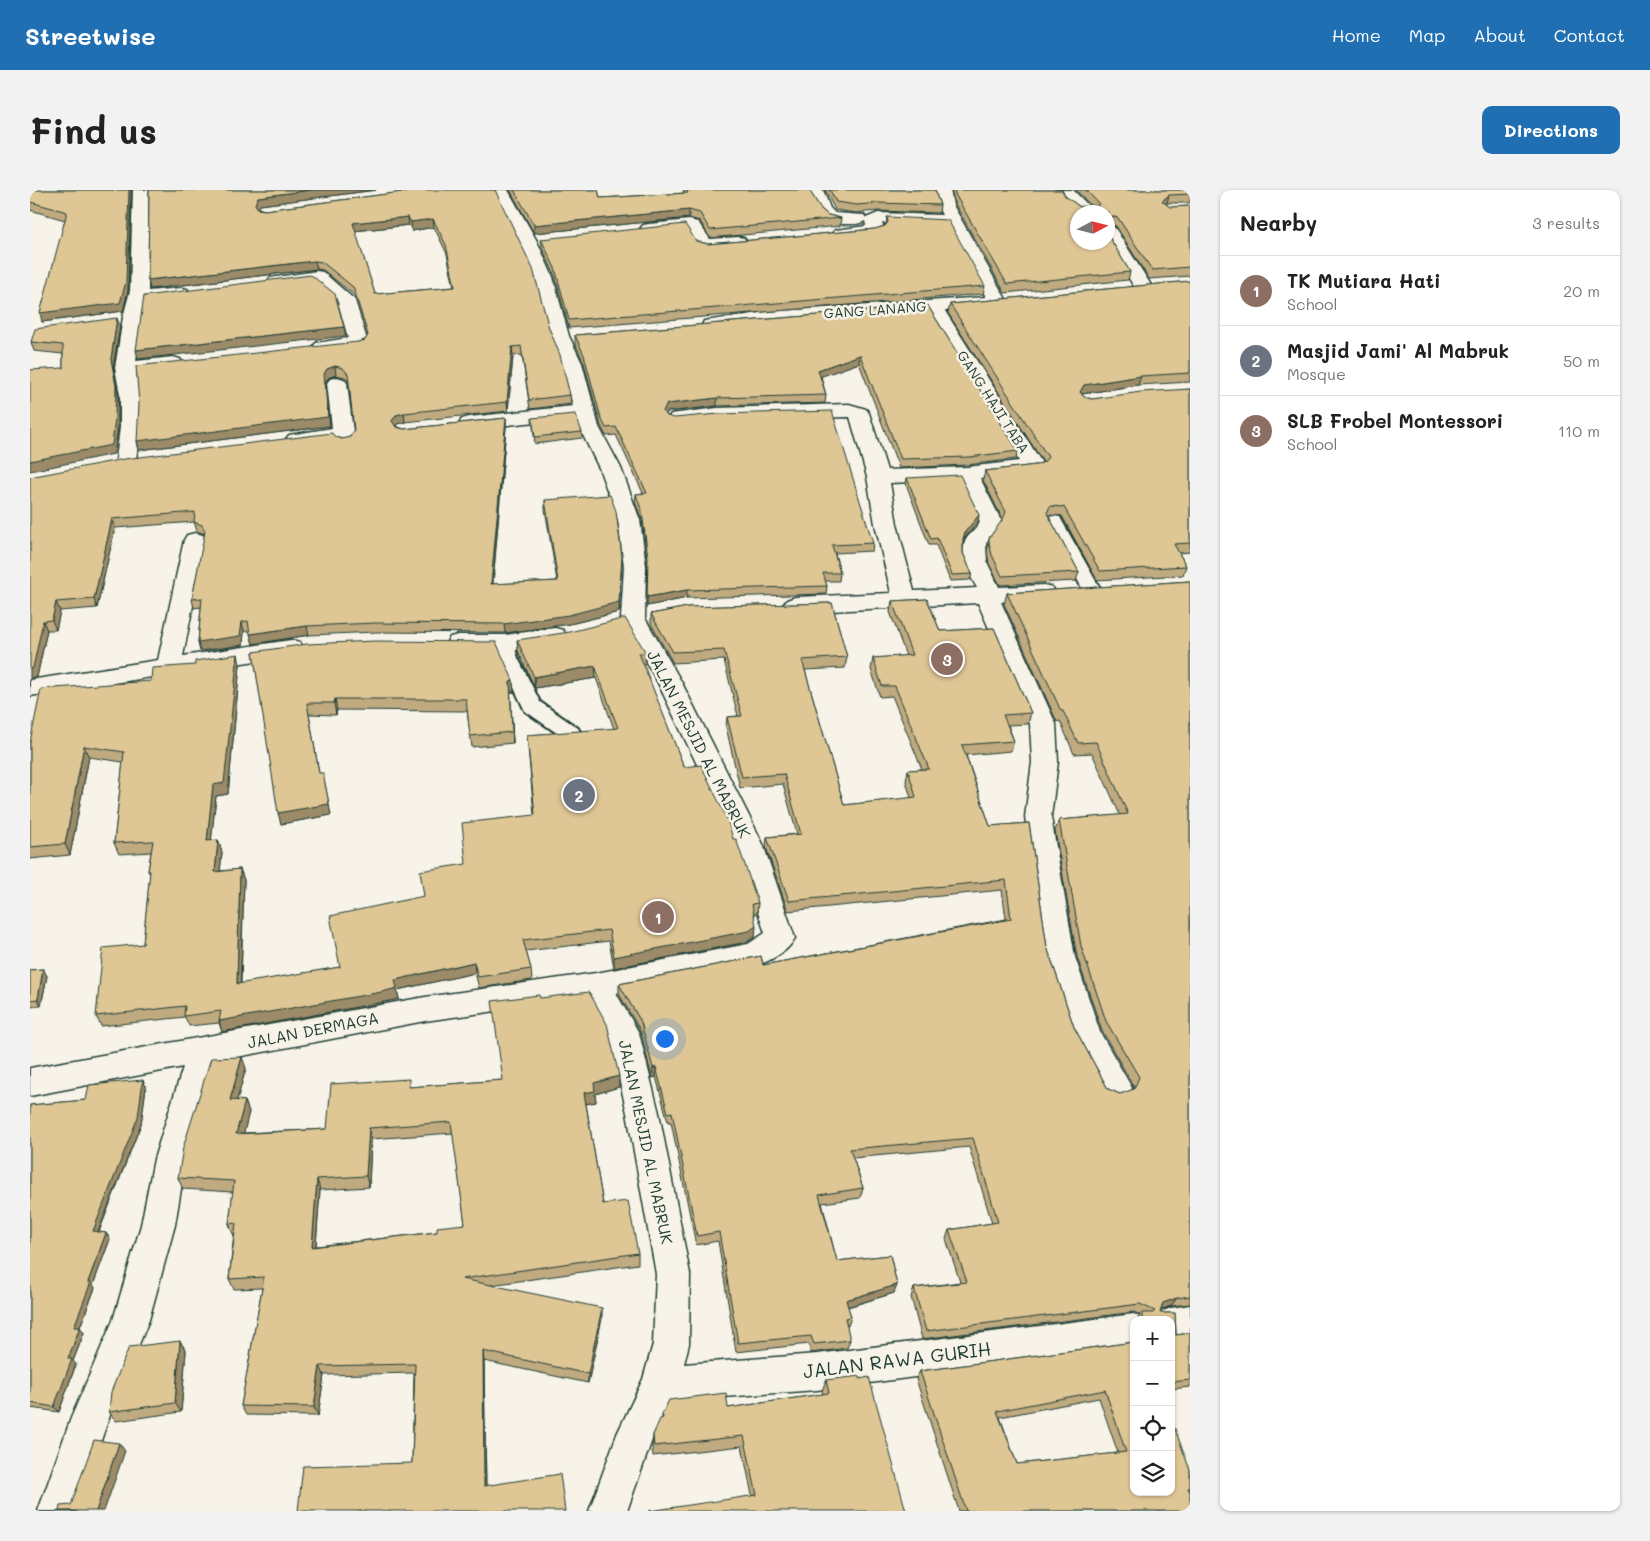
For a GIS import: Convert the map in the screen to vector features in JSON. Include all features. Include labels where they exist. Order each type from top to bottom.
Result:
[{"type":"street","points":[[126,460],[130,428],[130,395],[125,368],[123,318],[138,298],[141,190]]},
{"type":"street","points":[[452,425],[584,411],[572,363],[560,336],[544,277],[538,240],[500,190]]},
{"type":"street","points":[[815,190],[827,216],[833,219],[953,221]]},
{"type":"street","points":[[942,190],[945,205],[953,221],[998,301]]},
{"type":"street","points":[[1064,190],[1078,205]]},
{"type":"street","points":[[827,235],[876,230],[874,219]]},
{"type":"street","points":[[635,230],[688,225],[692,226],[705,245],[752,240]]},
{"type":"street","points":[[1115,242],[1142,285]]},
{"type":"street","points":[[261,284],[317,276],[346,300],[359,343],[300,349]]},
{"type":"street","points":[[1123,287],[1161,284]]},
{"type":"street","points":[[138,298],[195,291]]},
{"type":"street","name":"GANG LANANG","points":[[698,326],[767,318],[1017,299]]},
{"type":"street","name":"GANG HAJI TABA","points":[[878,477],[967,473],[1031,468],[1033,465],[1000,416],[933,306]]},
{"type":"street","points":[[560,336],[580,335]]},
{"type":"street","points":[[125,368],[193,361]]},
{"type":"street","points":[[277,442],[343,437],[337,384]]},
{"type":"street","name":"JALAN MESJID AL MABRUK","points":[[584,411],[589,428],[610,468],[629,520],[635,566],[633,618],[670,683],[749,844],[781,938],[755,954],[596,985],[624,1033],[642,1113],[672,1274],[671,1344],[660,1384],[636,1434],[608,1511]]},
{"type":"street","points":[[674,418],[717,414],[854,411],[858,413],[878,477],[886,524],[904,598]]},
{"type":"street","points":[[967,473],[991,522],[988,530],[975,543],[974,548],[981,577],[1043,724],[1046,762],[1040,790],[1038,817],[1060,957],[1070,994],[1086,1036],[1116,1088]]},
{"type":"street","points":[[169,665],[195,540]]},
{"type":"street","points":[[778,606],[1102,589]]},
{"type":"street","points":[[433,643],[506,643],[579,632]]},
{"type":"street","points":[[30,688],[169,665],[309,646]]},
{"type":"street","name":"JALAN DERMAGA","points":[[30,1082],[425,1009],[596,985]]},
{"type":"street","points":[[58,1511],[90,1418],[131,1320],[158,1225],[173,1150],[203,1051]]},
{"type":"street","points":[[1175,1324],[1190,1322]]},
{"type":"street","name":"JALAN RAWA GURIH","points":[[660,1384],[882,1364],[1130,1332]]},
{"type":"lane","points":[[1054,521],[1102,589]]},
{"type":"lane","points":[[506,643],[510,658],[532,706],[571,733]]},
{"type":"building","points":[[30,190],[129,190],[126,282],[120,303],[40,313],[67,212],[30,202]]},
{"type":"building","points":[[149,190],[311,190],[258,197],[255,204],[258,209],[265,210],[417,190],[495,190],[533,269],[549,328],[560,355],[570,395],[529,400],[521,346],[512,347],[507,402],[404,413],[396,415],[392,421],[396,427],[404,429],[506,418],[491,584],[558,581],[545,500],[610,495],[616,511],[622,557],[619,602],[569,615],[504,624],[375,623],[307,626],[250,634],[248,621],[242,622],[240,636],[198,642],[202,598],[192,599],[205,531],[202,525],[194,522],[195,512],[112,519],[94,599],[56,602],[52,620],[43,621],[33,668],[30,669],[30,477],[124,459],[332,433],[335,437],[342,439],[350,437],[354,431],[348,374],[343,368],[335,366],[327,369],[324,374],[328,417],[137,441],[139,404],[136,366],[358,342],[365,340],[368,335],[353,287],[322,262],[315,261],[148,280]],"holes":[[[408,217],[411,222],[433,219],[446,245],[455,287],[375,294],[353,223]]]},
{"type":"building","points":[[514,190],[598,190],[600,198],[688,193],[686,190],[809,190],[821,209],[828,215],[841,218],[710,230],[700,213],[689,210],[534,225]]},
{"type":"building","points":[[830,190],[935,190],[940,205],[879,203],[857,205],[836,202]]},
{"type":"building","points":[[954,190],[1062,190],[1065,196],[1077,205],[1070,205],[1070,250],[1115,250],[1115,247],[1130,272],[1007,284]]},
{"type":"building","points":[[1086,190],[1190,190],[1190,194],[1169,195],[1162,201],[1170,207],[1190,206],[1190,267],[1152,270],[1118,218],[1115,217],[1115,205],[1098,205]]},
{"type":"building","points":[[887,217],[948,220],[985,286],[569,320],[555,268],[541,239],[685,224],[696,241],[708,244],[875,229],[885,226],[888,222]]},
{"type":"building","points":[[311,275],[335,294],[344,327],[136,350],[144,296]]},
{"type":"building","points":[[1190,281],[1190,373],[1141,376],[1084,385],[1080,392],[1084,397],[1092,399],[1141,392],[1190,389],[1190,543],[1174,544],[1186,566],[1100,571],[1064,507],[1050,506],[1047,513],[1079,572],[1002,576],[992,555],[989,538],[1006,512],[985,471],[1036,465],[1044,462],[1048,457],[950,304]]},
{"type":"building","points":[[928,306],[1018,451],[969,457],[901,459],[860,355],[818,370],[826,395],[717,398],[667,404],[663,411],[667,416],[674,418],[718,414],[832,411],[873,543],[832,545],[840,573],[823,573],[827,586],[687,590],[647,597],[648,557],[642,512],[636,494],[647,493],[616,427],[606,428],[601,418],[584,355],[575,335]]},
{"type":"building","points":[[117,318],[111,359],[116,386],[112,445],[30,461],[30,370],[63,368],[63,345],[31,342],[35,329]]},
{"type":"building","points":[[575,414],[582,432],[535,437],[532,418]]},
{"type":"building","points":[[960,475],[979,515],[965,532],[963,539],[963,553],[972,574],[952,575],[937,538],[931,539],[907,478]]},
{"type":"building","points":[[1190,581],[1190,1296],[1163,1303],[1160,1313],[1175,1313],[1176,1335],[1190,1333],[1190,1380],[1175,1382],[1175,1316],[1142,1316],[1142,1313],[1153,1313],[1155,1311],[1140,1304],[926,1331],[914,1288],[967,1282],[949,1230],[998,1222],[973,1138],[850,1149],[863,1188],[819,1195],[837,1261],[890,1255],[897,1285],[846,1300],[851,1317],[845,1318],[850,1340],[814,1344],[811,1336],[738,1343],[719,1232],[697,1236],[672,1112],[668,1113],[656,1067],[653,1068],[641,1022],[619,984],[761,956],[763,965],[1011,919],[1006,880],[789,901],[767,837],[801,834],[784,774],[742,777],[727,717],[742,716],[724,650],[673,652],[651,614],[688,607],[832,603],[847,657],[802,660],[844,805],[916,797],[908,770],[929,769],[895,686],[882,686],[873,658],[912,655],[892,601],[927,599],[940,631],[994,628],[1031,713],[1003,715],[1014,741],[962,745],[990,826],[1029,823],[1047,947],[1074,1027],[1108,1089],[1120,1094],[1134,1089],[1139,1077],[1106,1021],[1081,946],[1059,820],[1128,814],[1096,742],[1078,743],[1063,711],[1061,711],[1007,593]]},
{"type":"building","points":[[625,618],[646,653],[639,653],[684,767],[701,765],[728,821],[733,839],[736,839],[758,903],[752,904],[756,926],[749,931],[614,957],[609,930],[523,940],[531,969],[478,977],[474,962],[395,980],[397,988],[382,992],[219,1021],[221,1011],[184,1016],[185,1006],[96,1016],[103,948],[143,944],[150,871],[148,871],[153,841],[114,843],[124,752],[84,746],[65,844],[30,847],[30,742],[41,689],[151,681],[152,668],[195,665],[195,661],[238,654],[224,783],[213,785],[207,841],[218,840],[215,872],[240,869],[237,984],[340,967],[330,916],[424,896],[420,871],[466,864],[462,823],[535,815],[527,735],[618,728],[595,666],[534,677],[517,640],[570,632]]},
{"type":"building","points":[[375,641],[496,642],[513,680],[510,681],[512,732],[470,736],[466,699],[335,699],[334,703],[307,703],[319,773],[323,773],[329,804],[278,813],[253,652],[307,644]]},
{"type":"building","points":[[43,969],[38,999],[30,1000],[30,970]]},
{"type":"building","points":[[589,992],[607,1024],[619,1076],[594,1083],[595,1091],[584,1093],[603,1204],[628,1201],[638,1253],[462,1279],[602,1308],[588,1374],[483,1351],[484,1486],[560,1474],[565,1511],[298,1511],[303,1466],[412,1463],[415,1364],[320,1366],[314,1407],[241,1406],[264,1277],[229,1279],[236,1223],[229,1224],[234,1181],[178,1178],[183,1148],[211,1058],[242,1057],[230,1100],[245,1101],[236,1134],[327,1129],[331,1084],[409,1079],[409,1087],[503,1080],[492,1001],[539,995],[540,998]],"holes":[[[451,1122],[465,1224],[437,1227],[437,1232],[312,1247],[317,1179],[366,1176],[369,1128]]]},
{"type":"building","points":[[143,1080],[138,1117],[93,1231],[106,1233],[88,1282],[91,1282],[74,1327],[80,1327],[68,1359],[72,1359],[54,1407],[30,1403],[30,1105],[86,1100],[89,1085]]},
{"type":"building","points":[[180,1341],[175,1403],[109,1412],[111,1392],[129,1347]]},
{"type":"building","points":[[1130,1343],[1130,1496],[1175,1496],[1175,1429],[1190,1470],[1190,1488],[1188,1488],[1190,1492],[1190,1511],[966,1511],[920,1371]],"holes":[[[1105,1390],[1126,1452],[1017,1464],[997,1411]]]},
{"type":"building","points":[[860,1376],[860,1379],[869,1377],[906,1511],[649,1511],[757,1495],[744,1436],[654,1446],[653,1435],[660,1419],[663,1418],[662,1414],[669,1400],[726,1393],[728,1408],[829,1393],[826,1380]]},
{"type":"building","points":[[94,1440],[119,1443],[96,1511],[59,1511],[60,1506],[71,1505]]},
{"type":"place","name":"SLB Frobel Montessori","points":[[947,659]]},
{"type":"place","name":"Masjid Jami' Al Mabruk","points":[[579,795]]},
{"type":"place","name":"TK Mutiara Hati","points":[[658,917]]}]
